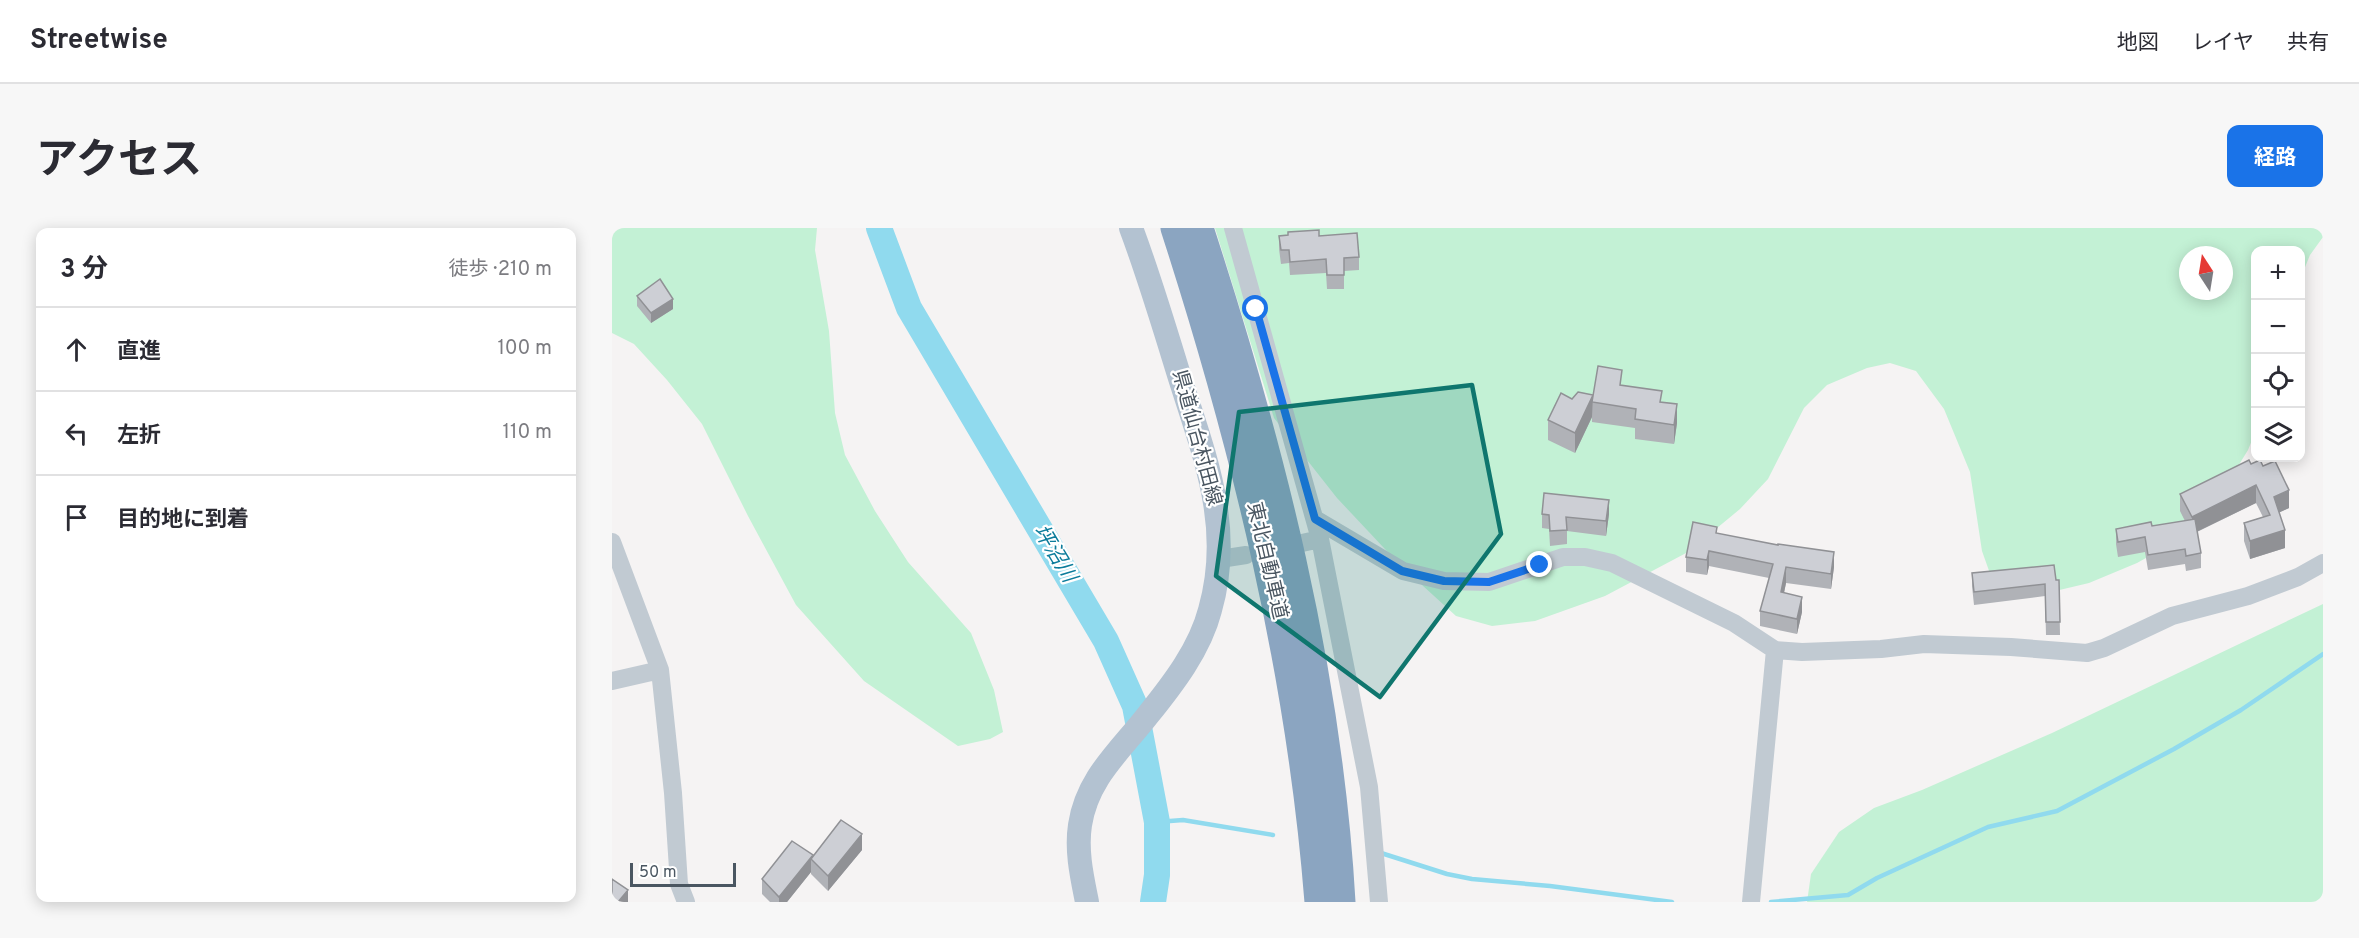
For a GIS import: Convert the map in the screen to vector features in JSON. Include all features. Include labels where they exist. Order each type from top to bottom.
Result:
[{"type":"highway","name":"東北自動車道","points":[[1174,228],[1244,468],[1272,586],[1290,673],[1307,787],[1318,902]]},
{"type":"highway","name":"東北自動車道","points":[[1200,228],[1253,402],[1277,494],[1296,582],[1321,709],[1332,791],[1342,902]]},
{"type":"main road","name":"県道仙台村田線","points":[[1086,902],[1078,850],[1079,826],[1085,802],[1107,761],[1148,716],[1202,635],[1210,610],[1220,559],[1215,498],[1204,454],[1131,228]]},
{"type":"street","points":[[1233,228],[1315,519],[1311,541],[1370,787],[1379,902]]},
{"type":"street","points":[[1315,519],[1402,571],[1444,581],[1489,582],[1563,557],[1585,557],[1612,563],[1734,623],[1776,650],[1816,652],[1924,644],[2011,647],[2087,653],[2104,648],[2172,616],[2248,596],[2298,577],[2323,563]]},
{"type":"street","points":[[612,542],[660,670],[673,793],[679,884],[686,902]]},
{"type":"street","points":[[1220,559],[1246,555]]},
{"type":"street","points":[[1751,902],[1776,650]]},
{"type":"street","points":[[612,681],[660,670]]},
{"type":"highlighted area","points":[[1472,385],[1501,534],[1380,697],[1216,576],[1239,412]]},
{"type":"green space","points":[[612,228],[817,228],[815,250],[829,331],[835,413],[845,455],[875,511],[908,562],[971,633],[994,690],[1003,732],[990,739],[958,746],[864,681],[796,605],[702,424],[667,380],[634,344],[612,333]]},
{"type":"green space","points":[[1215,228],[2323,228],[2323,237],[2310,255],[2305,267],[2305,246],[2251,246],[2251,442],[2213,507],[2187,535],[2137,563],[2089,583],[2051,592],[1993,582],[1982,551],[1970,472],[1944,409],[1916,371],[1890,363],[1867,368],[1827,385],[1804,408],[1768,479],[1740,509],[1688,552],[1605,596],[1535,621],[1492,626],[1456,616],[1399,564],[1337,498],[1274,418]]},
{"type":"green space","points":[[2323,604],[2323,902],[1807,902],[1811,874],[1839,832],[1874,808],[1922,790],[2052,733]]},
{"type":"building","points":[[1319,230],[1319,236],[1357,233],[1359,257],[1344,258],[1344,275],[1327,275],[1326,259],[1290,262],[1289,250],[1281,250],[1279,236],[1288,235],[1288,232]]},
{"type":"building","points":[[660,279],[673,299],[651,313],[637,296]]},
{"type":"building","points":[[1598,366],[1622,370],[1620,385],[1662,391],[1660,402],[1677,404],[1674,425],[1635,419],[1636,409],[1592,402]]},
{"type":"building","points":[[1578,392],[1593,395],[1575,433],[1548,420],[1561,393],[1572,399]]},
{"type":"building","points":[[2249,460],[2251,464],[2261,462],[2263,466],[2275,462],[2289,490],[2274,497],[2285,530],[2250,541],[2244,523],[2270,515],[2256,485],[2192,517],[2180,494]]},
{"type":"building","points":[[1544,493],[1609,500],[1606,521],[1566,517],[1567,530],[1550,531],[1549,515],[1542,514]]},
{"type":"building","points":[[2195,519],[2201,553],[2186,556],[2185,549],[2148,555],[2145,537],[2118,542],[2116,529],[2151,522],[2152,526]]},
{"type":"building","points":[[1693,522],[1717,527],[1716,533],[1778,545],[1834,552],[1831,574],[1786,567],[1781,592],[1802,597],[1797,619],[1760,611],[1773,564],[1709,551],[1707,560],[1686,557]]},
{"type":"building","points":[[2054,565],[2056,580],[2059,580],[2060,622],[2046,622],[2045,584],[1974,592],[1972,573]]},
{"type":"building","points":[[841,820],[862,834],[828,876],[811,859]]},
{"type":"building","points":[[792,841],[813,855],[779,897],[762,879]]},
{"type":"building","points":[[612,879],[628,890],[618,902],[612,902]]},
{"type":"waterway","name":"坪沼川","points":[[879,228],[909,308],[1106,641],[1135,706],[1157,822],[1157,875],[1153,902]]},
{"type":"waterway","points":[[1771,902],[1848,895],[1877,878],[1988,827],[2057,811],[2174,749],[2241,710],[2323,654]]},
{"type":"waterway","points":[[1157,822],[1183,820],[1273,835]]},
{"type":"waterway","points":[[1381,853],[1447,874],[1472,879],[1550,886],[1672,902]]},
{"type":"route","points":[[1256,309],[1315,519],[1402,571],[1444,581],[1489,582],[1540,565]]}]
